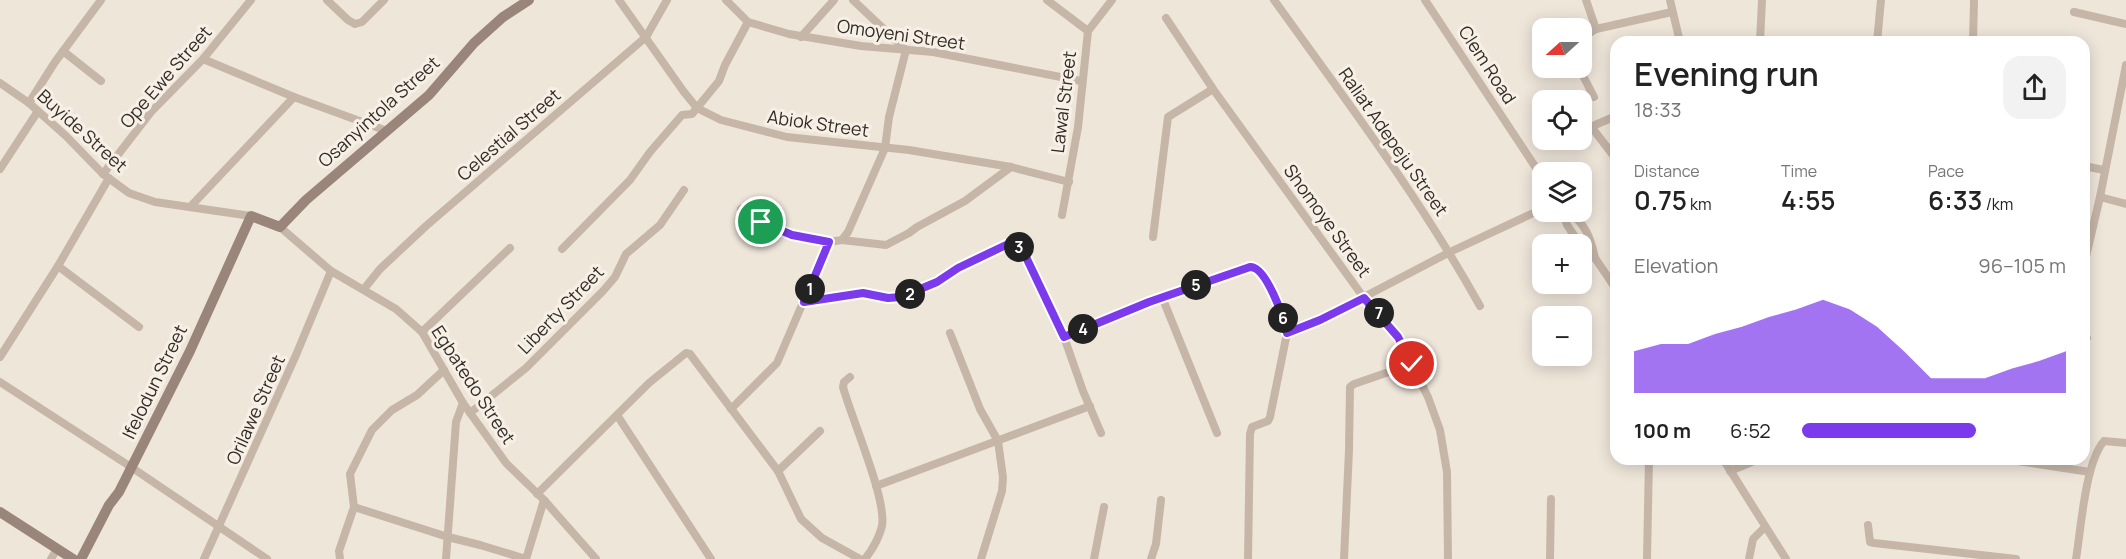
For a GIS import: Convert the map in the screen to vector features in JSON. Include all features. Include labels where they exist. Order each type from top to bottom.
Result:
[{"type":"street","points":[[29,103],[63,51],[101,0]]},
{"type":"street","name":"Ope Ewe Street","points":[[0,357],[58,266],[106,176],[151,112],[203,59],[251,0]]},
{"type":"street","points":[[327,0],[355,24],[362,22],[384,0]]},
{"type":"street","name":"Osanyintola Street","points":[[280,227],[306,200],[429,95],[474,43],[503,17],[529,0]]},
{"type":"street","name":"Abiok Street","points":[[619,0],[697,108],[721,120],[787,137],[885,148],[1011,167],[1069,182]]},
{"type":"street","name":"Celestial Street","points":[[364,290],[380,269],[426,226],[646,37],[667,0]]},
{"type":"street","name":"Omoyeni Street","points":[[726,0],[748,22],[801,37],[861,46],[933,52],[1081,81]]},
{"type":"street","points":[[801,37],[834,0]]},
{"type":"street","points":[[842,240],[848,232],[885,148],[888,117],[906,50],[853,0]]},
{"type":"street","points":[[1047,0],[1088,31]]},
{"type":"street","name":"Lawal Street","points":[[1062,215],[1078,127],[1088,31],[1112,0]]},
{"type":"street","name":"Raliat Adepeju Street","points":[[1274,0],[1407,186],[1450,252],[1480,306]]},
{"type":"street","name":"Clem Road","points":[[1425,0],[1532,162]]},
{"type":"street","points":[[1586,0],[1596,29]]},
{"type":"street","points":[[1670,0],[1678,36]]},
{"type":"street","points":[[1761,36],[1762,0]]},
{"type":"street","points":[[1878,36],[1881,0]]},
{"type":"street","points":[[1973,36],[1974,0]]},
{"type":"street","points":[[1592,31],[1672,12]]},
{"type":"street","points":[[2074,12],[2126,24]]},
{"type":"street","name":"Shomoye Street","points":[[1166,18],[1213,89],[1364,298],[1398,337],[1436,419],[1445,454],[1448,559]]},
{"type":"street","points":[[562,249],[630,180],[650,152],[682,115],[692,114],[697,108],[719,81],[724,66],[748,22]]},
{"type":"street","points":[[63,51],[101,81]]},
{"type":"street","points":[[203,59],[294,97],[387,130]]},
{"type":"street","points":[[2090,240],[2126,65]]},
{"type":"street","points":[[1584,78],[1594,97]]},
{"type":"street","name":"Buyide Street","points":[[0,84],[29,103],[106,176],[129,193],[144,199],[252,216]]},
{"type":"street","points":[[1153,237],[1168,117],[1213,89]]},
{"type":"street","points":[[191,206],[294,97]]},
{"type":"street","points":[[0,169],[38,111]]},
{"type":"street","points":[[1610,119],[1593,126],[1610,151]]},
{"type":"street","points":[[741,209],[771,228],[792,235],[829,242],[842,240],[886,245],[965,201],[1011,167]]},
{"type":"street","points":[[2090,167],[2104,170]]},
{"type":"street","name":"Liberty Street","points":[[470,413],[526,368],[603,291],[615,277],[626,254],[660,225],[684,190]]},
{"type":"street","points":[[2100,197],[2126,204]]},
{"type":"street","points":[[1287,333],[1320,320],[1450,252],[1532,213]]},
{"type":"street","points":[[252,216],[280,227]]},
{"type":"street","name":"Ifelodun Street","points":[[81,559],[109,505],[119,492],[190,351],[252,216]]},
{"type":"street","points":[[1580,222],[1592,243],[1595,258]]},
{"type":"street","name":"Egbatedo Street","points":[[280,227],[332,271],[396,309],[422,332],[463,403],[506,463],[544,500],[596,559]]},
{"type":"street","points":[[731,409],[777,363],[829,242]]},
{"type":"street","points":[[804,302],[863,293],[888,298],[901,297],[937,282],[958,268],[1006,245],[1013,244],[1020,247],[1064,337],[1101,433]]},
{"type":"street","points":[[422,332],[510,248]]},
{"type":"street","points":[[1592,255],[1610,280]]},
{"type":"street","points":[[58,266],[138,327]]},
{"type":"street","points":[[1064,337],[1162,297],[1255,267],[1261,271],[1287,333],[1270,417],[1268,421],[1252,427],[1250,434],[1248,559]]},
{"type":"street","name":"Orilawe Street","points":[[204,559],[220,528],[332,271]]},
{"type":"street","points":[[1162,297],[1217,433]]},
{"type":"street","points":[[950,333],[980,409],[998,441],[1003,477],[1002,491],[981,559]]},
{"type":"street","points":[[537,494],[649,383],[686,353],[690,354],[778,471],[801,519],[822,538],[863,559],[874,544],[882,523],[876,486],[843,387],[844,382],[850,377]]},
{"type":"street","points":[[1344,559],[1350,387],[1412,364]]},
{"type":"street","points":[[339,559],[339,551],[354,507],[350,474],[372,430],[392,410],[417,395],[444,370]]},
{"type":"street","points":[[0,381],[131,466],[267,559]]},
{"type":"street","points":[[446,559],[456,422],[463,403]]},
{"type":"street","points":[[876,486],[1090,406]]},
{"type":"street","points":[[616,415],[711,559]]},
{"type":"street","points":[[778,471],[820,431]]},
{"type":"street","points":[[2076,559],[2090,472],[2101,446],[2104,441],[2126,443]]},
{"type":"street","points":[[1647,559],[1649,465]]},
{"type":"street","points":[[1726,465],[1786,559]]},
{"type":"street","points":[[1730,471],[1744,465]]},
{"type":"street","points":[[2036,465],[2090,472]]},
{"type":"street","points":[[1550,559],[1551,499]]},
{"type":"street","points":[[354,507],[526,559],[544,500]]},
{"type":"street","points":[[1151,559],[1156,544],[1161,500]]},
{"type":"street","points":[[1094,559],[1104,507]]},
{"type":"street","points":[[0,512],[54,554],[73,559]]},
{"type":"street","points":[[1868,525],[1868,538],[1874,543],[2016,559]]},
{"type":"street","points":[[1749,559],[1752,539],[1765,527]]},
{"type":"route","points":[[761,222],[792,235],[829,242],[804,302],[863,293],[888,298],[901,297],[937,282],[958,268],[1006,245],[1013,244],[1020,247],[1026,257],[1064,337],[1149,302],[1255,267],[1261,271],[1270,288],[1287,333],[1320,320],[1364,298],[1398,337],[1412,364]]}]
